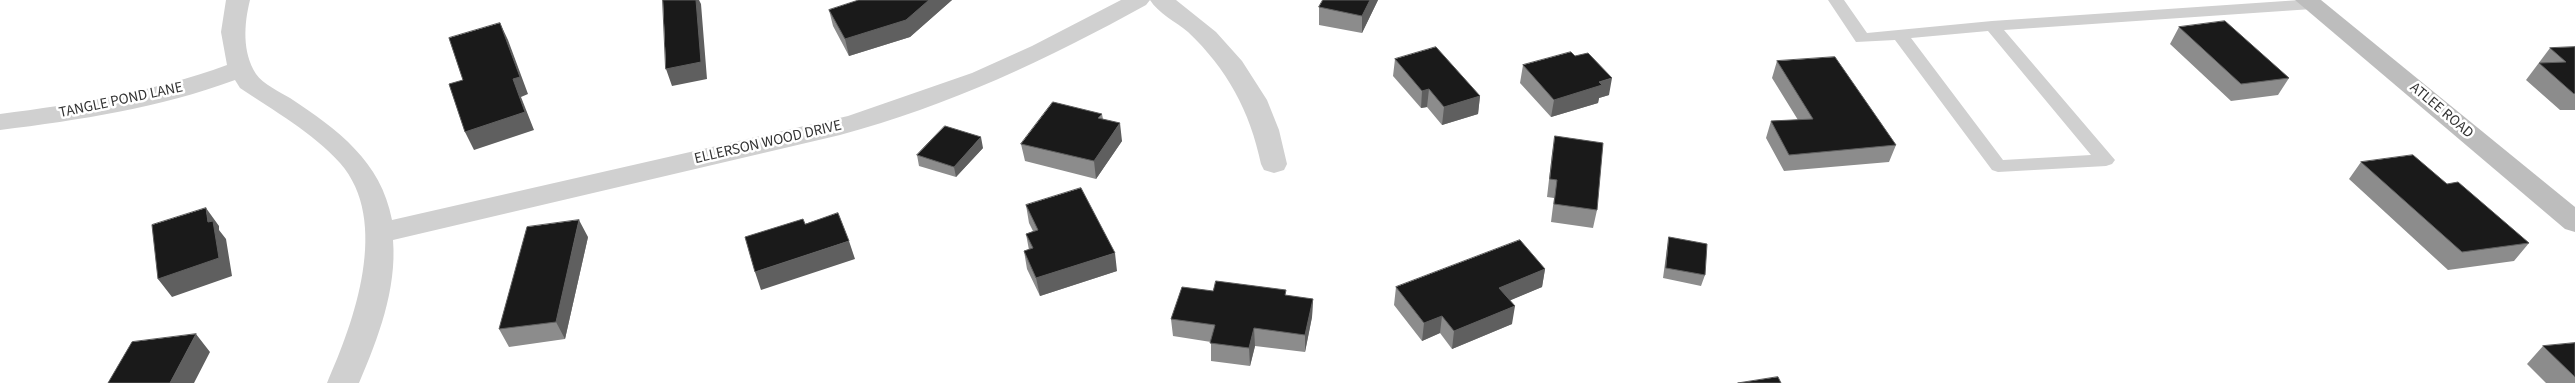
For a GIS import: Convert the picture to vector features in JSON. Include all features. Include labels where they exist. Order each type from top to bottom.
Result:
[{"type":"main road","name":"ATLEE ROAD","points":[[2310,2],[2575,222]]},
{"type":"street","points":[[238,0],[235,10],[233,49],[240,69],[249,82],[336,145],[360,169],[374,198],[379,233],[375,291],[359,347],[343,383]]},
{"type":"street","name":"ELLERSON WOOD DRIVE","points":[[379,233],[840,127],[913,105],[981,79],[1091,26],[1138,0]]},
{"type":"street","points":[[1161,0],[1190,20],[1223,51],[1244,80],[1263,119],[1274,164]]},
{"type":"street","name":"TANGLE POND LANE","points":[[0,122],[55,115],[143,99],[181,90],[240,69]]},
{"type":"lane","points":[[1836,0],[1862,38],[1992,26],[2310,2]]},
{"type":"lane","points":[[1899,34],[1998,166],[2106,160],[1992,26]]},
{"type":"building","points":[[663,0],[696,0],[701,62],[666,69]]},
{"type":"building","points":[[859,0],[929,0],[906,20],[845,39],[829,10]]},
{"type":"building","points":[[1323,0],[1370,0],[1362,16],[1319,7]]},
{"type":"building","points":[[2225,21],[2289,78],[2241,84],[2179,27]]},
{"type":"building","points":[[500,23],[520,77],[513,79],[525,112],[465,132],[449,84],[463,80],[449,38]]},
{"type":"building","points":[[1436,47],[1480,96],[1444,107],[1429,89],[1422,91],[1395,59]]},
{"type":"building","points":[[2575,47],[2574,94],[2539,63],[2566,62],[2550,48]]},
{"type":"building","points":[[1571,52],[1575,56],[1588,53],[1612,78],[1599,82],[1602,85],[1554,100],[1523,65]]},
{"type":"building","points":[[1835,57],[1896,145],[1789,155],[1771,121],[1813,119],[1777,61]]},
{"type":"building","points":[[1053,102],[1102,114],[1098,118],[1120,123],[1094,161],[1021,144]]},
{"type":"building","points":[[945,126],[981,137],[954,167],[917,155]]},
{"type":"building","points":[[1555,136],[1603,143],[1597,210],[1554,204],[1557,180],[1550,179]]},
{"type":"building","points":[[2413,155],[2447,184],[2458,182],[2529,243],[2462,252],[2361,162]]},
{"type":"building","points":[[1081,188],[1115,253],[1036,278],[1024,251],[1033,248],[1026,234],[1038,230],[1026,205]]},
{"type":"building","points":[[206,208],[208,222],[213,221],[219,258],[158,279],[152,225]]},
{"type":"building","points":[[838,213],[849,241],[755,272],[745,237],[803,219],[805,224]]},
{"type":"building","points":[[579,220],[556,322],[499,329],[527,227]]},
{"type":"building","points":[[1669,237],[1707,244],[1705,275],[1666,268]]},
{"type":"building","points":[[1520,240],[1545,269],[1499,288],[1515,306],[1454,331],[1442,316],[1424,323],[1396,287]]},
{"type":"building","points":[[1216,281],[1286,290],[1285,295],[1313,299],[1305,335],[1254,328],[1249,348],[1210,343],[1215,325],[1171,319],[1182,287],[1213,291]]},
{"type":"building","points":[[196,334],[170,383],[108,383],[132,342]]},
{"type":"building","points":[[2575,343],[2575,377],[2543,346]]},
{"type":"building","points":[[1778,377],[1781,383],[1738,383]]}]
